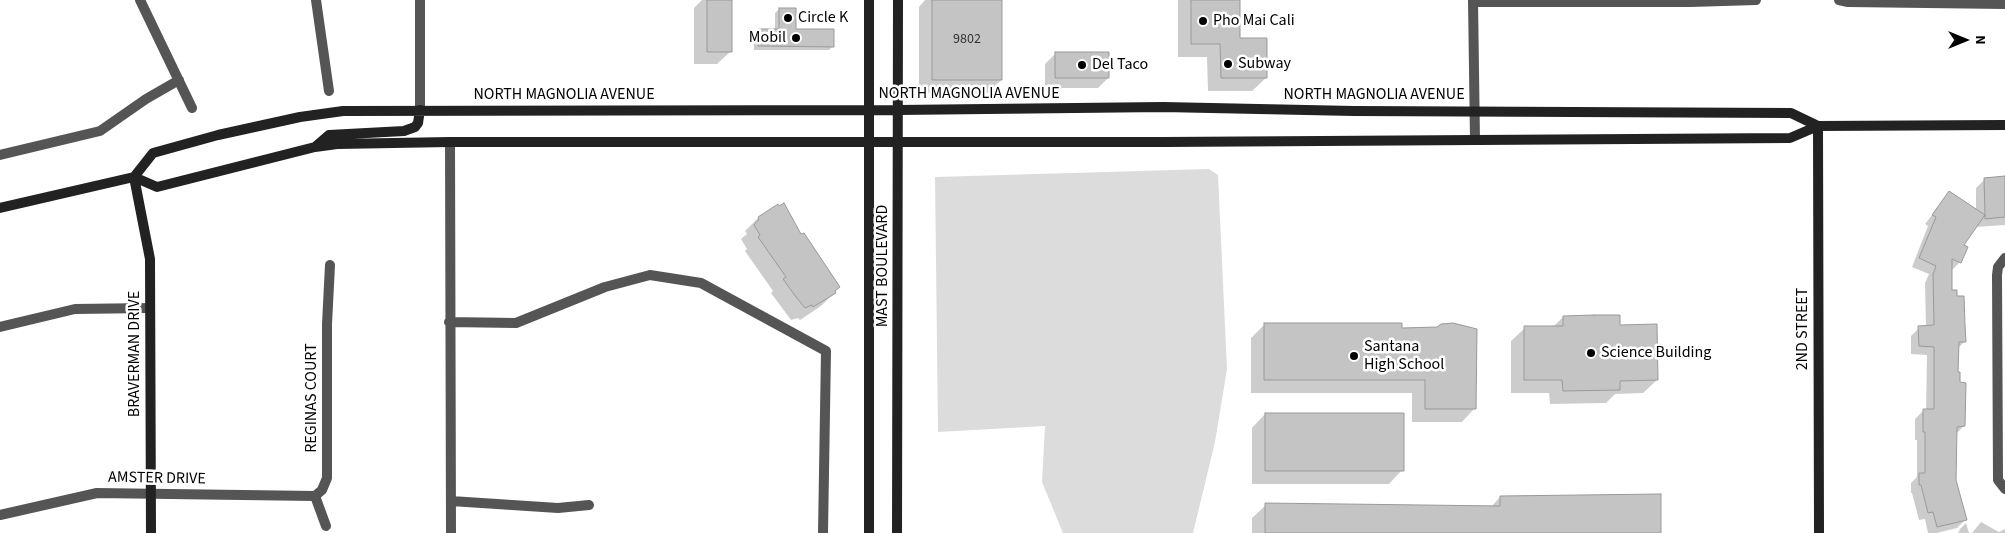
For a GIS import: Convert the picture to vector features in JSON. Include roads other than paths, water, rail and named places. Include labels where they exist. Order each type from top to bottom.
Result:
[{"type":"main road","name":"MAST BOULEVARD","points":[[869,0],[869,533]]},
{"type":"main road","name":"MAST BOULEVARD","points":[[897,533],[898,0]]},
{"type":"main road","name":"NORTH MAGNOLIA AVENUE","points":[[1818,126],[1791,112],[1354,111],[1163,107],[898,110],[420,110],[343,112],[300,117],[154,153],[134,177],[157,187],[315,147],[337,144],[450,142],[1790,138],[1818,126],[2005,125]]},
{"type":"main road","points":[[315,147],[329,135],[404,131],[415,127],[418,123],[420,110]]},
{"type":"main road","name":"2ND STREET","points":[[1818,126],[1819,533]]},
{"type":"main road","points":[[0,208],[134,177]]},
{"type":"main road","name":"BRAVERMAN DRIVE","points":[[134,177],[150,259],[151,533]]},
{"type":"street","points":[[140,0],[192,108]]},
{"type":"street","points":[[316,0],[329,91]]},
{"type":"street","points":[[420,0],[420,110]]},
{"type":"street","points":[[1475,140],[1473,1],[1756,0]]},
{"type":"street","points":[[1843,1],[2005,4]]},
{"type":"street","points":[[0,155],[100,131],[179,80]]},
{"type":"street","points":[[450,142],[451,533]]},
{"type":"street","points":[[2005,258],[1998,268],[1997,275],[1998,480],[2005,489]]},
{"type":"street","name":"REGINAS COURT","points":[[315,496],[322,490],[326,478],[327,324],[330,265]]},
{"type":"street","points":[[449,322],[516,323],[605,287],[650,275],[701,283],[826,351],[823,533]]},
{"type":"street","points":[[0,327],[75,310],[150,308]]},
{"type":"street","name":"AMSTER DRIVE","points":[[0,515],[97,493],[315,496]]},
{"type":"street","points":[[315,496],[326,526]]},
{"type":"street","points":[[451,501],[558,508],[589,505]]},
{"type":"place","name":"Circle K","points":[[788,18]]},
{"type":"place","name":"Pho Mai Cali","points":[[1203,21]]},
{"type":"place","name":"Mobil","points":[[796,38]]},
{"type":"place","name":"Subway","points":[[1228,64]]},
{"type":"place","name":"Del Taco","points":[[1082,65]]},
{"type":"place","name":"Science Building","points":[[1591,353]]},
{"type":"place","name":"Santana High School","points":[[1354,356]]}]
